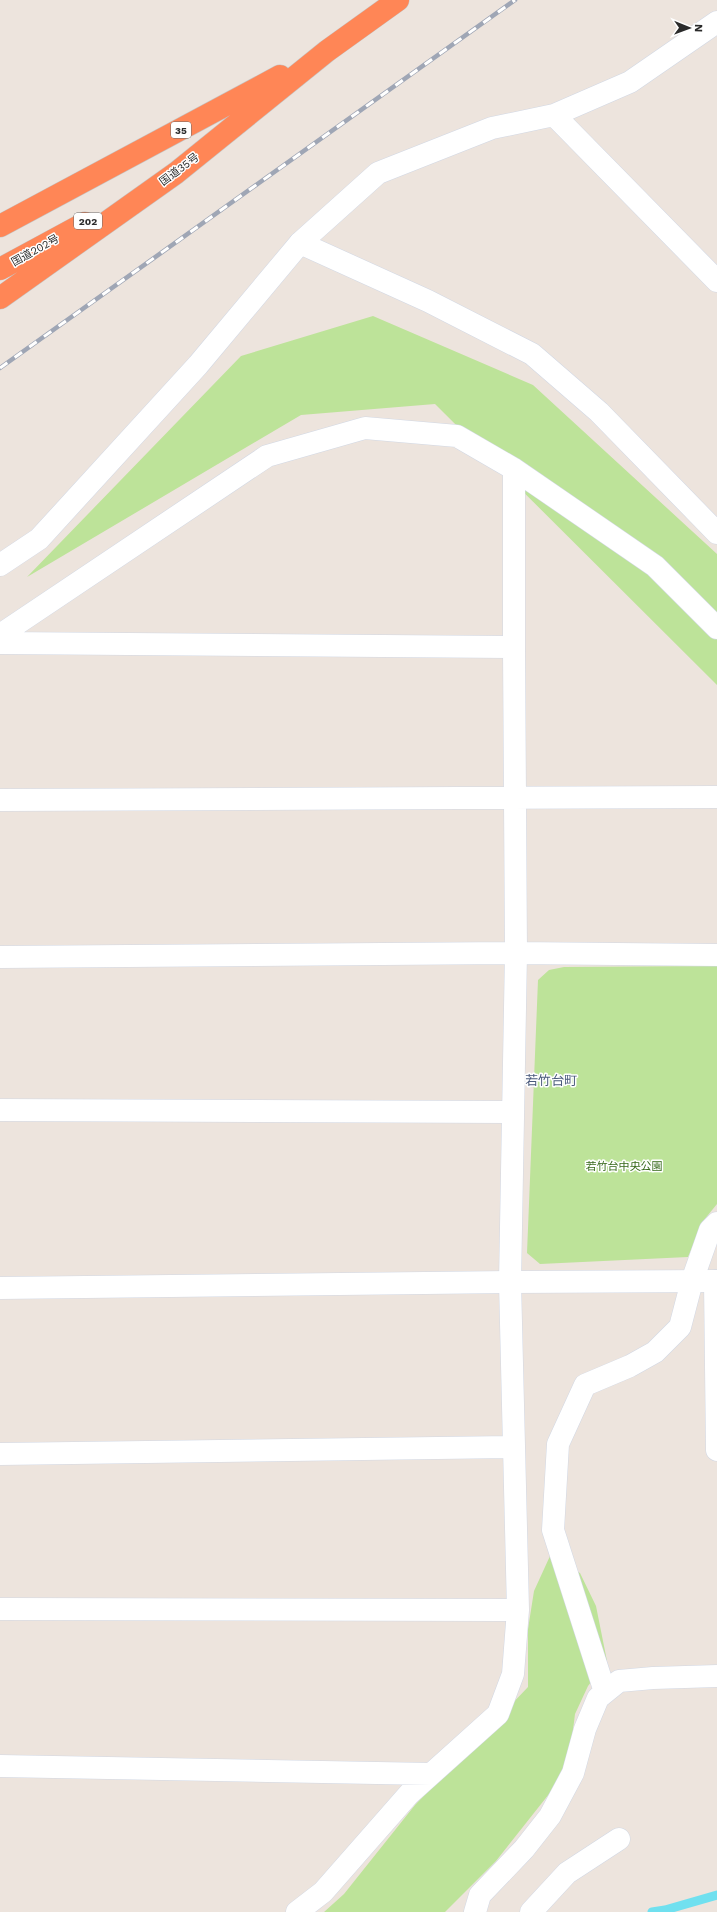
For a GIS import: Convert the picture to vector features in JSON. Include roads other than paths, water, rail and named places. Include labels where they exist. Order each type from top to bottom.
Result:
[{"type":"highway","name":"国道35号","points":[[0,298],[176,173],[327,51],[398,0]]},
{"type":"highway","name":"国道35号","points":[[35,208],[327,51]]},
{"type":"highway","name":"国道202号","points":[[0,269],[176,173]]},
{"type":"highway","points":[[0,226],[35,208]]},
{"type":"highway","name":"35","points":[[0,237],[35,208]]},
{"type":"street","points":[[0,565],[39,538],[198,365],[300,243],[378,173],[492,128],[554,115],[630,82],[716,26]]},
{"type":"street","points":[[554,115],[717,281]]},
{"type":"street","points":[[300,243],[428,301],[532,354],[599,412],[717,533]]},
{"type":"street","points":[[0,635],[267,456],[365,428],[457,436],[514,469],[655,566],[717,628]]},
{"type":"street","points":[[297,1912],[323,1892],[409,1794],[498,1714],[514,1674],[518,1610],[510,1282],[516,953],[514,469]]},
{"type":"street","points":[[0,643],[514,647]]},
{"type":"street","points":[[0,800],[717,797]]},
{"type":"street","points":[[0,957],[516,953],[717,955]]},
{"type":"street","points":[[0,1110],[513,1112]]},
{"type":"street","points":[[605,1692],[553,1530],[558,1444],[585,1385],[630,1366],[655,1352],[680,1327],[692,1281],[710,1230],[717,1223]]},
{"type":"street","points":[[0,1288],[716,1281],[717,1450]]},
{"type":"street","points":[[0,1454],[514,1447]]},
{"type":"street","points":[[0,1609],[518,1610]]},
{"type":"street","points":[[475,1912],[480,1894],[524,1849],[550,1816],[573,1773],[585,1729],[598,1698],[619,1681],[653,1678],[717,1676]]},
{"type":"street","points":[[0,1766],[431,1774]]},
{"type":"street","points":[[531,1912],[567,1873],[619,1838]]},
{"type":"waterway","points":[[652,1912],[665,1910],[717,1895]]},
{"type":"railway","points":[[0,368],[515,0]]},
{"type":"district","name":"若竹台町","points":[[551,1080]]},
{"type":"park label","name":"若竹台中央公園","points":[[624,1166]]}]
